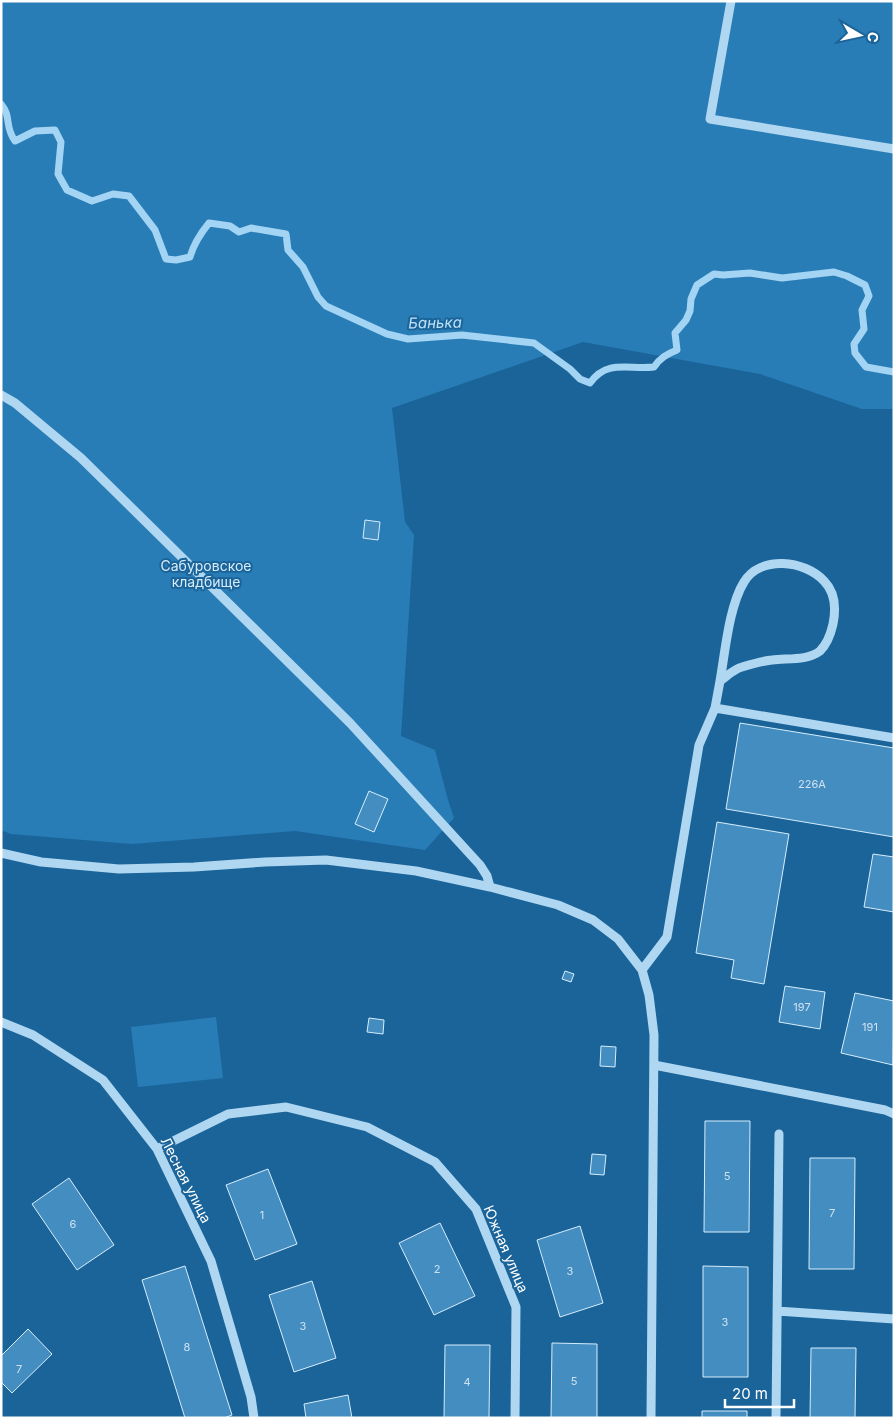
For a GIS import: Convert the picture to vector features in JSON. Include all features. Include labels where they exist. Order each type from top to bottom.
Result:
[{"type":"street","points":[[731,1],[710,119],[894,149]]},
{"type":"street","points":[[1,395],[14,403],[82,458],[350,723],[480,865],[487,876],[490,887]]},
{"type":"street","points":[[642,970],[667,937],[699,745],[715,708],[732,612],[744,581],[760,568],[779,563],[798,565],[813,572],[825,581],[833,595],[835,614],[831,634],[820,651],[802,658],[772,660],[740,667],[720,681]]},
{"type":"street","points":[[715,708],[894,738]]},
{"type":"street","points":[[1,853],[41,862],[119,869],[326,860],[416,871],[490,887],[558,906],[593,920],[618,939],[642,970],[649,995],[654,1035],[651,1418]]},
{"type":"street","name":"Лесная улица","points":[[1,1022],[33,1035],[103,1080],[157,1149],[211,1261],[250,1397],[254,1418]]},
{"type":"street","points":[[654,1065],[885,1110],[894,1114]]},
{"type":"street","name":"Южная улица","points":[[157,1149],[228,1114],[286,1108],[367,1127],[435,1162],[476,1209],[516,1307],[514,1418]]},
{"type":"street","points":[[776,1418],[779,1134]]},
{"type":"street","points":[[777,1311],[894,1319]]},
{"type":"green space","name":"Сабуровское кладбище","points":[[1,1],[894,1],[894,409],[862,409],[760,374],[583,342],[392,408],[405,522],[414,535],[401,736],[435,750],[454,818],[425,850],[295,831],[132,844],[11,834],[1,830]]},
{"type":"green space","points":[[216,1017],[223,1078],[138,1087],[131,1027]]},
{"type":"building","points":[[365,520],[380,522],[378,540],[363,538]]},
{"type":"building","points":[[740,723],[894,748],[894,837],[726,809]]},
{"type":"building","points":[[369,791],[388,799],[374,832],[355,824]]},
{"type":"building","points":[[717,822],[789,834],[764,984],[731,978],[734,960],[696,953]]},
{"type":"building","points":[[873,854],[894,857],[894,912],[864,907]]},
{"type":"building","points":[[565,971],[574,974],[571,982],[562,979]]},
{"type":"building","points":[[785,986],[825,992],[820,1029],[779,1022]]},
{"type":"building","points":[[855,993],[894,1001],[893,1065],[841,1053]]},
{"type":"building","points":[[369,1018],[384,1020],[383,1034],[367,1032]]},
{"type":"building","points":[[601,1046],[616,1047],[615,1067],[600,1066]]},
{"type":"building","points":[[705,1121],[750,1121],[749,1232],[704,1232]]},
{"type":"building","points":[[592,1154],[606,1155],[604,1175],[590,1174]]},
{"type":"building","points":[[810,1158],[855,1158],[854,1269],[809,1269]]},
{"type":"building","points":[[268,1169],[297,1244],[255,1260],[226,1185]]},
{"type":"building","points":[[69,1178],[114,1245],[77,1270],[32,1204]]},
{"type":"building","points":[[440,1223],[475,1296],[434,1315],[399,1243]]},
{"type":"building","points":[[580,1226],[603,1303],[560,1317],[537,1240]]},
{"type":"building","points":[[185,1266],[232,1415],[224,1418],[185,1418],[142,1280]]},
{"type":"building","points":[[703,1266],[748,1267],[748,1377],[703,1377]]},
{"type":"building","points":[[312,1281],[336,1358],[294,1372],[269,1295]]},
{"type":"building","points":[[28,1329],[52,1354],[12,1393],[1,1382],[1,1356]]},
{"type":"building","points":[[552,1343],[597,1344],[597,1418],[551,1418]]},
{"type":"building","points":[[445,1345],[490,1345],[489,1418],[444,1418]]},
{"type":"building","points":[[811,1348],[856,1348],[855,1418],[810,1418]]},
{"type":"building","points":[[348,1395],[352,1418],[306,1418],[304,1404]]},
{"type":"building","points":[[702,1411],[747,1411],[747,1418],[702,1418]]},
{"type":"waterway","name":"Банька","points":[[1,104],[15,141],[35,131],[55,130],[61,142],[58,174],[67,190],[92,201],[113,194],[129,196],[155,230],[166,259],[176,260],[190,257],[193,247],[209,223],[230,226],[239,232],[251,228],[286,234],[288,250],[303,267],[318,297],[326,306],[387,334],[408,339],[462,335],[534,343],[570,369],[580,379],[590,383],[597,376],[611,368],[654,367],[664,357],[677,350],[675,333],[686,320],[690,311],[691,299],[697,285],[714,274],[750,273],[782,278],[834,272],[865,285],[869,296],[862,310],[864,329],[854,344],[855,353],[866,367],[894,372]]}]
